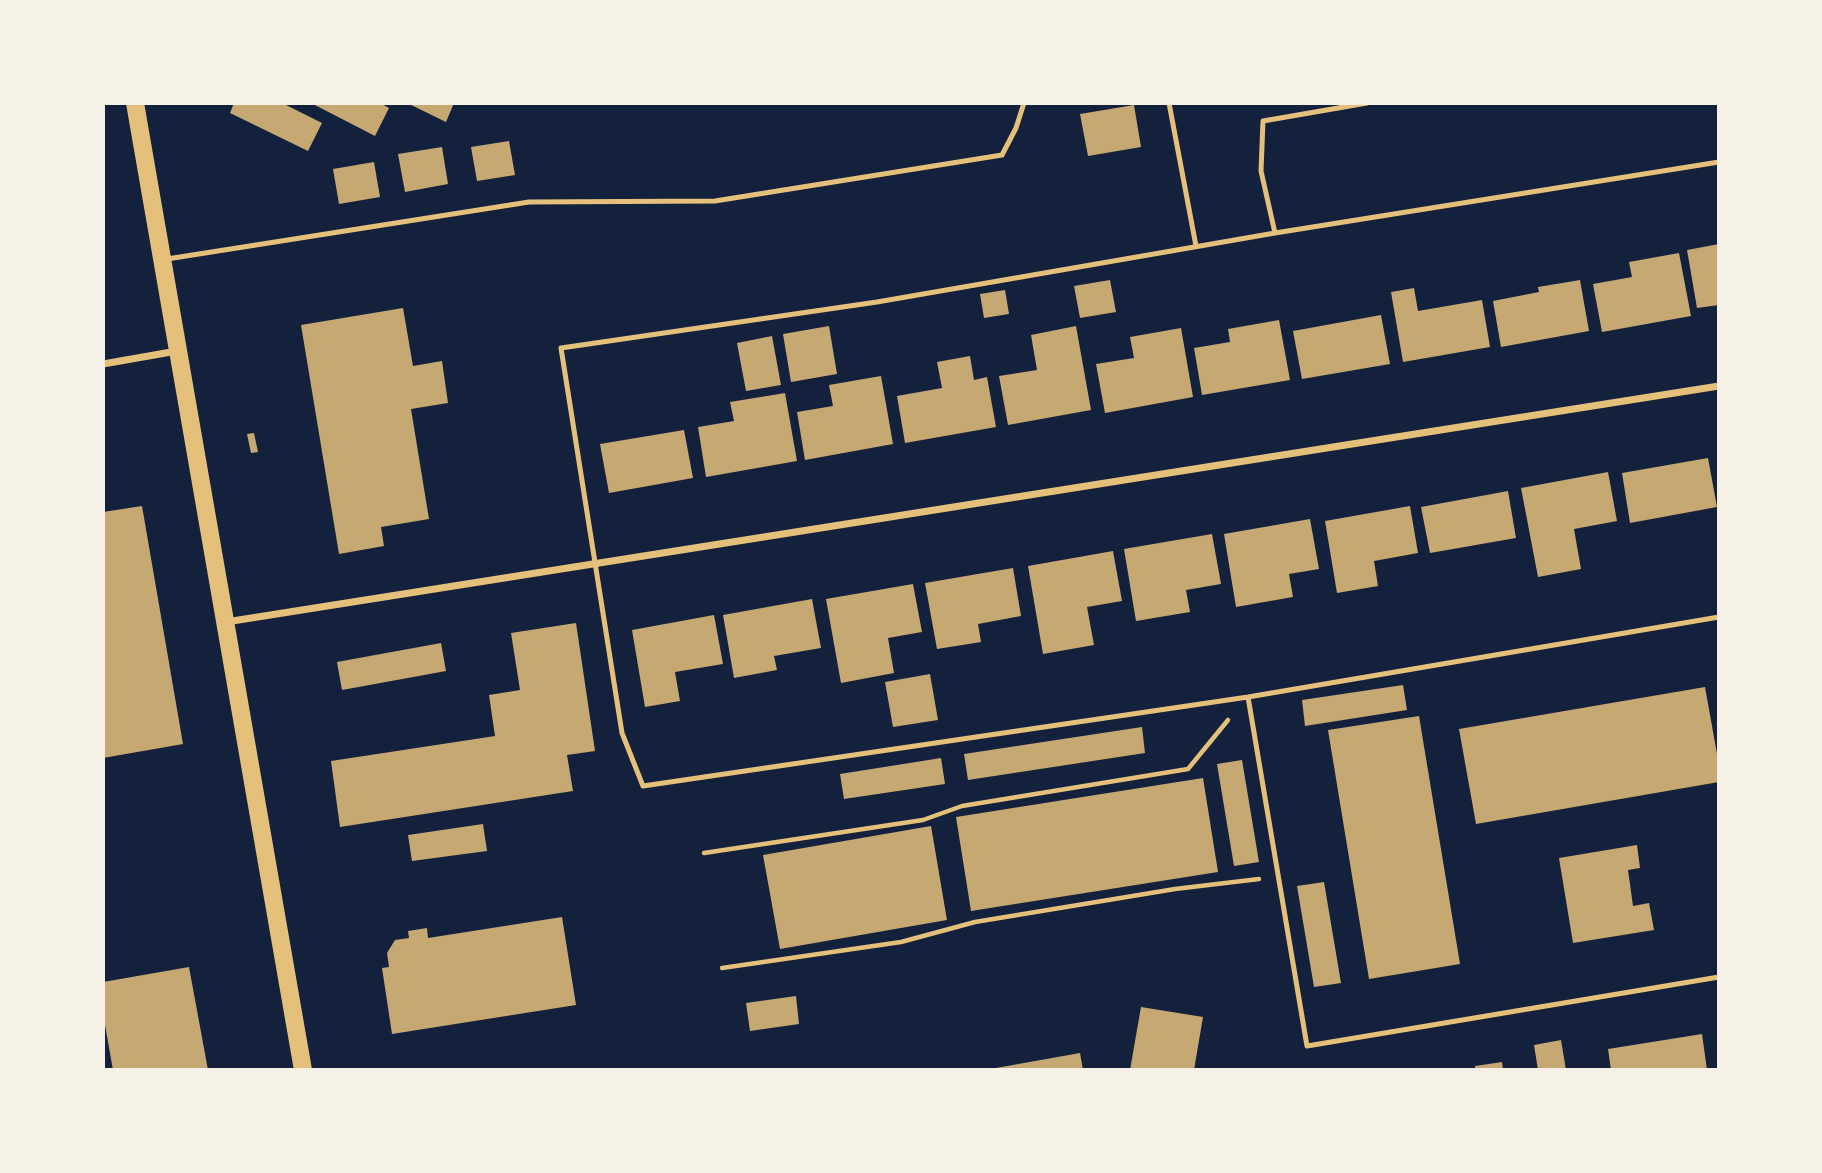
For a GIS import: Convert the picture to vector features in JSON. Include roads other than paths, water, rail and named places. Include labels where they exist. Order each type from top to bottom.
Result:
[{"type":"main road","points":[[135,103],[303,1070]]},
{"type":"street","points":[[103,365],[178,351]]},
{"type":"street","points":[[225,622],[1719,386]]},
{"type":"lane","points":[[162,260],[528,202],[715,201],[1002,155],[1016,128],[1024,103]]},
{"type":"lane","points":[[1170,103],[1196,246]]},
{"type":"lane","points":[[1275,233],[1261,172],[1263,121],[1367,103]]},
{"type":"lane","points":[[1719,162],[1196,246],[877,302],[561,348],[622,733],[643,786],[1248,696],[1719,617]]},
{"type":"lane","points":[[1248,696],[1307,1046],[1719,977]]}]
